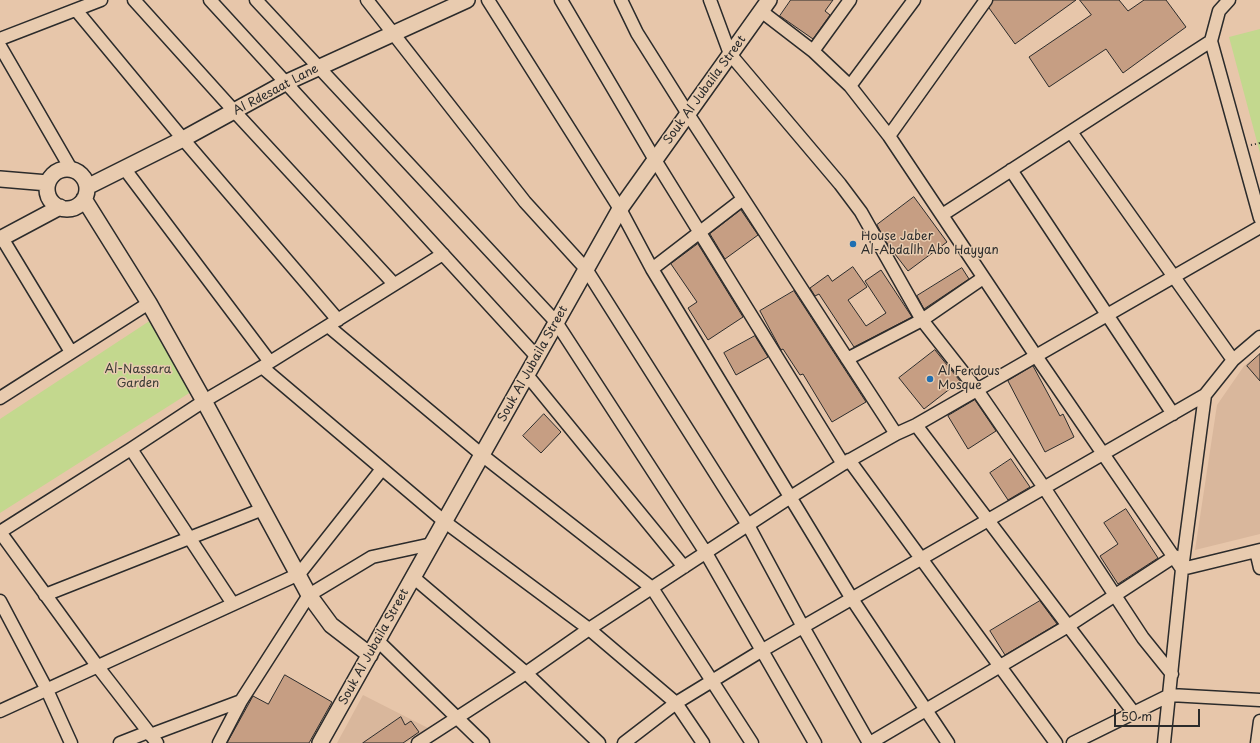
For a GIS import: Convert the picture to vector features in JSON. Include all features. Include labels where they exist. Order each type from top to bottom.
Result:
[{"type":"street","points":[[0,39],[101,0]]},
{"type":"street","points":[[134,0],[394,284]]},
{"type":"street","points":[[210,0],[443,254],[536,358]]},
{"type":"street","points":[[256,0],[556,322],[706,552],[761,652],[815,743]]},
{"type":"street","points":[[367,0],[525,202],[586,269],[748,525],[803,627],[870,743],[925,709],[1068,626],[1174,556]]},
{"type":"street","name":"Al Rdesaat Lane","points":[[85,193],[124,168],[235,112],[285,83],[467,0]]},
{"type":"street","points":[[488,0],[620,209],[652,270],[852,600],[948,743]]},
{"type":"street","points":[[561,0],[655,160],[846,462],[922,560],[1056,743]]},
{"type":"street","points":[[621,0],[637,33],[688,114],[896,434]]},
{"type":"street","points":[[710,0],[730,54],[840,184],[861,212],[922,320],[977,390],[1045,488],[1114,596],[1143,638],[1172,674]]},
{"type":"street","points":[[813,51],[850,0]]},
{"type":"street","points":[[850,86],[914,0]]},
{"type":"street","points":[[889,136],[986,0]]},
{"type":"street","points":[[1229,0],[1219,11],[1211,41],[1260,218]]},
{"type":"street","points":[[765,5],[850,86],[889,136],[983,278],[1105,454],[1182,569]]},
{"type":"street","name":"Souk Al Jubaila Street","points":[[320,743],[620,209],[765,5]]},
{"type":"street","points":[[76,10],[333,323],[482,455],[652,588],[752,743]]},
{"type":"street","points":[[942,215],[1211,41]]},
{"type":"street","points":[[0,46],[71,169],[82,175],[85,193],[204,401],[299,574],[309,595],[331,624],[370,655]]},
{"type":"street","points":[[1071,132],[1233,360]]},
{"type":"street","points":[[124,168],[266,365],[382,469],[444,522],[589,629],[676,703],[703,743]]},
{"type":"street","points":[[60,207],[51,200],[48,195],[48,183],[60,170],[71,169]]},
{"type":"street","points":[[1011,170],[1173,414]]},
{"type":"street","points":[[0,179],[48,183]]},
{"type":"street","points":[[71,352],[1,239],[60,207],[73,207],[85,193]]},
{"type":"street","points":[[652,270],[743,199]]},
{"type":"street","points":[[418,743],[526,674],[589,629],[706,552],[846,462],[896,434],[916,425],[1260,227]]},
{"type":"street","points":[[152,736],[98,667],[0,532],[204,401],[266,365],[443,254]]},
{"type":"street","points":[[847,359],[922,320],[983,278]]},
{"type":"street","points":[[0,398],[149,303]]},
{"type":"street","points":[[624,743],[676,703],[761,652],[1205,395],[1233,360],[1260,337]]},
{"type":"street","points":[[527,375],[684,567]]},
{"type":"street","points":[[1164,743],[1182,569],[1205,395]]},
{"type":"street","points":[[916,425],[1134,713]]},
{"type":"street","points":[[131,449],[233,604]]},
{"type":"street","points":[[0,711],[299,574],[382,469]]},
{"type":"street","points":[[45,595],[263,509]]},
{"type":"street","points":[[219,743],[241,701],[309,595],[372,557],[432,544]]},
{"type":"street","points":[[1182,569],[1258,550],[1260,568]]},
{"type":"street","points":[[413,578],[526,674],[599,743]]},
{"type":"street","points":[[0,601],[47,690],[71,743]]},
{"type":"street","points":[[378,641],[483,743]]},
{"type":"street","points":[[1073,743],[1170,695],[1260,700]]},
{"type":"street","points":[[120,743],[152,736],[241,701]]},
{"type":"street","points":[[1257,743],[1260,721]]},
{"type":"shaded area","points":[[1260,353],[1260,534],[1195,550],[1217,405],[1244,366]]},
{"type":"shaded area","points":[[363,695],[428,728],[406,743],[337,743]]},
{"type":"green space","points":[[1260,29],[1260,153],[1229,37]]},
{"type":"green space","name":"Al-Nassara Garden","points":[[151,320],[194,390],[0,513],[0,419]]},
{"type":"building","points":[[791,0],[833,0],[825,11],[830,15],[813,39],[780,16]]},
{"type":"building","points":[[993,0],[1076,0],[1015,44],[989,8]]},
{"type":"building","points":[[1080,0],[1119,0],[1128,11],[1144,0],[1166,0],[1186,27],[1123,73],[1106,49],[1049,87],[1029,57],[1091,15]]},
{"type":"building","points":[[914,197],[947,242],[908,271],[888,245],[877,225]]},
{"type":"building","points":[[741,210],[758,235],[725,259],[710,234]]},
{"type":"building","points":[[698,244],[743,317],[708,340],[688,308],[697,302],[671,264]]},
{"type":"building","points":[[853,267],[867,287],[848,300],[866,326],[886,313],[865,281],[881,270],[912,317],[854,347],[819,294],[815,296],[810,288],[828,275],[832,281]]},
{"type":"building","points":[[962,268],[969,279],[924,309],[917,296]]},
{"type":"building","points":[[794,291],[866,402],[832,422],[803,374],[800,375],[783,349],[781,350],[760,311]]},
{"type":"building","points":[[755,336],[768,357],[736,375],[724,353]]},
{"type":"building","name":"Al Ferdous Mosque","points":[[935,350],[960,381],[924,409],[899,378]]},
{"type":"building","points":[[1260,354],[1260,381],[1247,366]]},
{"type":"building","points":[[1033,366],[1060,416],[1063,414],[1074,437],[1045,452],[1008,381]]},
{"type":"building","points":[[975,400],[996,431],[968,449],[948,416]]},
{"type":"building","points":[[544,414],[561,432],[541,453],[523,436]]},
{"type":"building","points":[[1011,459],[1030,487],[1008,500],[990,473]]},
{"type":"building","points":[[1126,509],[1158,558],[1118,584],[1100,556],[1118,544],[1104,523]]},
{"type":"building","points":[[1040,601],[1057,624],[1005,655],[990,631]]},
{"type":"building","points":[[285,675],[332,702],[309,743],[227,743],[253,696],[268,704]]},
{"type":"building","points":[[401,717],[405,725],[411,721],[419,732],[403,743],[363,743]]},
{"type":"place","name":"House Jaber Al-Abdallh Abo Hayyan","points":[[853,244]]},
{"type":"place","name":"Al Ferdous Mosque","points":[[930,379]]}]
